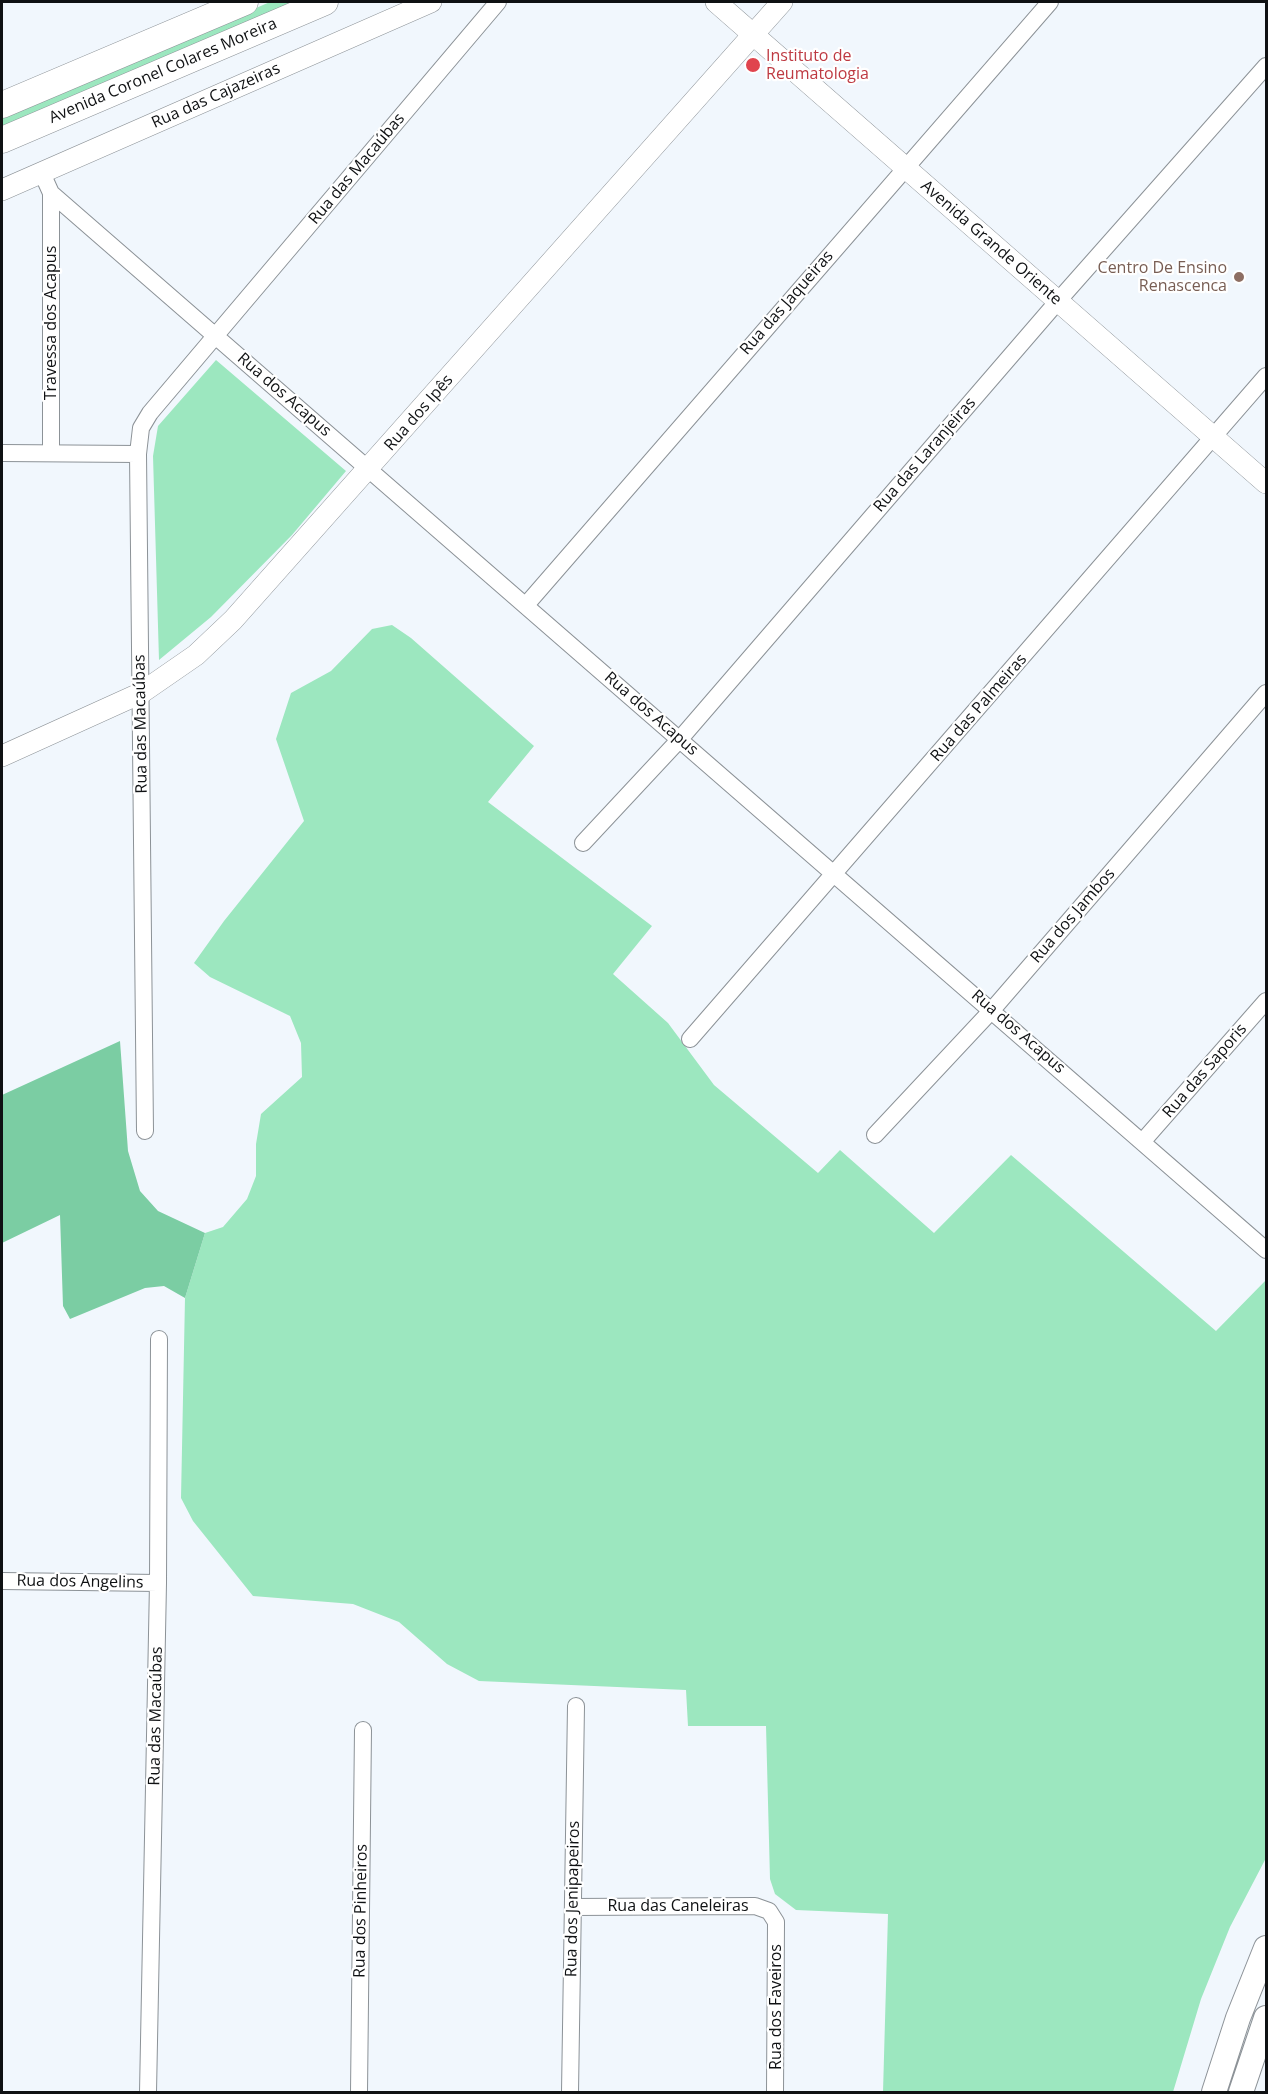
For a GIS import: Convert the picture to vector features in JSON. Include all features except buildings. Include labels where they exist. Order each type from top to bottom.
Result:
[{"type":"main road","name":"Avenida Coronel Colares Moreira","points":[[2,105],[245,2]]},
{"type":"main road","name":"Avenida Coronel Colares Moreira","points":[[2,140],[325,2]]},
{"type":"main road","points":[[1214,2092],[1238,2018],[1266,1948]]},
{"type":"main road","points":[[1241,2092],[1266,2018]]},
{"type":"street","name":"Rua das Cajazeiras","points":[[2,190],[430,2]]},
{"type":"street","name":"Rua das Macaúbas","points":[[145,1131],[138,454],[141,428],[150,413],[498,2]]},
{"type":"street","name":"Avenida Grande Oriente","points":[[716,2],[1266,483]]},
{"type":"street","name":"Rua dos Ipês","points":[[2,756],[141,693],[196,656],[233,620],[369,470],[782,2]]},
{"type":"street","name":"Rua das Jaqueiras","points":[[526,605],[1050,2]]},
{"type":"street","name":"Rua das Laranjeiras","points":[[583,843],[680,739],[1058,301],[1266,66]]},
{"type":"street","name":"Rua dos Acapus","points":[[42,173],[51,194],[1266,1250]]},
{"type":"street","name":"Travessa dos Acapus","points":[[51,194],[51,453]]},
{"type":"street","name":"Rua das Palmeiras","points":[[690,1039],[1266,376]]},
{"type":"street","points":[[2,453],[138,454]]},
{"type":"street","name":"Rua dos Jambos","points":[[875,1135],[992,1010],[1266,693]]},
{"type":"street","name":"Rua das Saporis","points":[[1143,1141],[1266,1001]]},
{"type":"street","name":"Rua das Macaúbas","points":[[148,2092],[158,1583],[159,1339]]},
{"type":"street","name":"Rua dos Angelins","points":[[2,1581],[158,1583]]},
{"type":"street","name":"Rua dos Jenipapeiros","points":[[570,2092],[576,1706]]},
{"type":"street","name":"Rua dos Pinheiros","points":[[359,2092],[363,1730]]},
{"type":"street","name":"Rua das Caneleiras","points":[[573,1906],[755,1906],[769,1911],[776,1922]]},
{"type":"street","name":"Rua dos Faveiros","points":[[775,2092],[776,1922]]},
{"type":"green space","points":[[270,2],[306,2],[2,131],[2,117]]},
{"type":"green space","points":[[216,360],[346,471],[292,535],[211,617],[159,660],[153,456],[158,426]]},
{"type":"green space","points":[[392,625],[411,638],[534,746],[488,802],[652,926],[613,974],[668,1023],[714,1085],[818,1173],[840,1150],[934,1233],[1011,1155],[1216,1331],[1266,1280],[1266,1858],[1230,1927],[1201,1999],[1173,2092],[883,2092],[888,1914],[796,1910],[775,1894],[770,1879],[766,1726],[688,1726],[686,1690],[479,1681],[447,1664],[399,1622],[353,1604],[253,1596],[193,1521],[181,1498],[185,1298],[205,1233],[223,1227],[247,1199],[256,1176],[256,1144],[261,1114],[302,1077],[301,1043],[290,1016],[210,977],[194,963],[224,921],[304,821],[276,739],[291,693],[331,671],[372,629]]},
{"type":"green space","points":[[120,1041],[128,1151],[140,1191],[158,1211],[205,1233],[185,1298],[164,1286],[145,1288],[70,1319],[63,1306],[60,1215],[2,1243],[2,1095]]},
{"type":"place","name":"Instituto de Reumatologia","points":[[753,65]]},
{"type":"place","name":"Centro De Ensino Renascenca","points":[[1239,277]]}]
